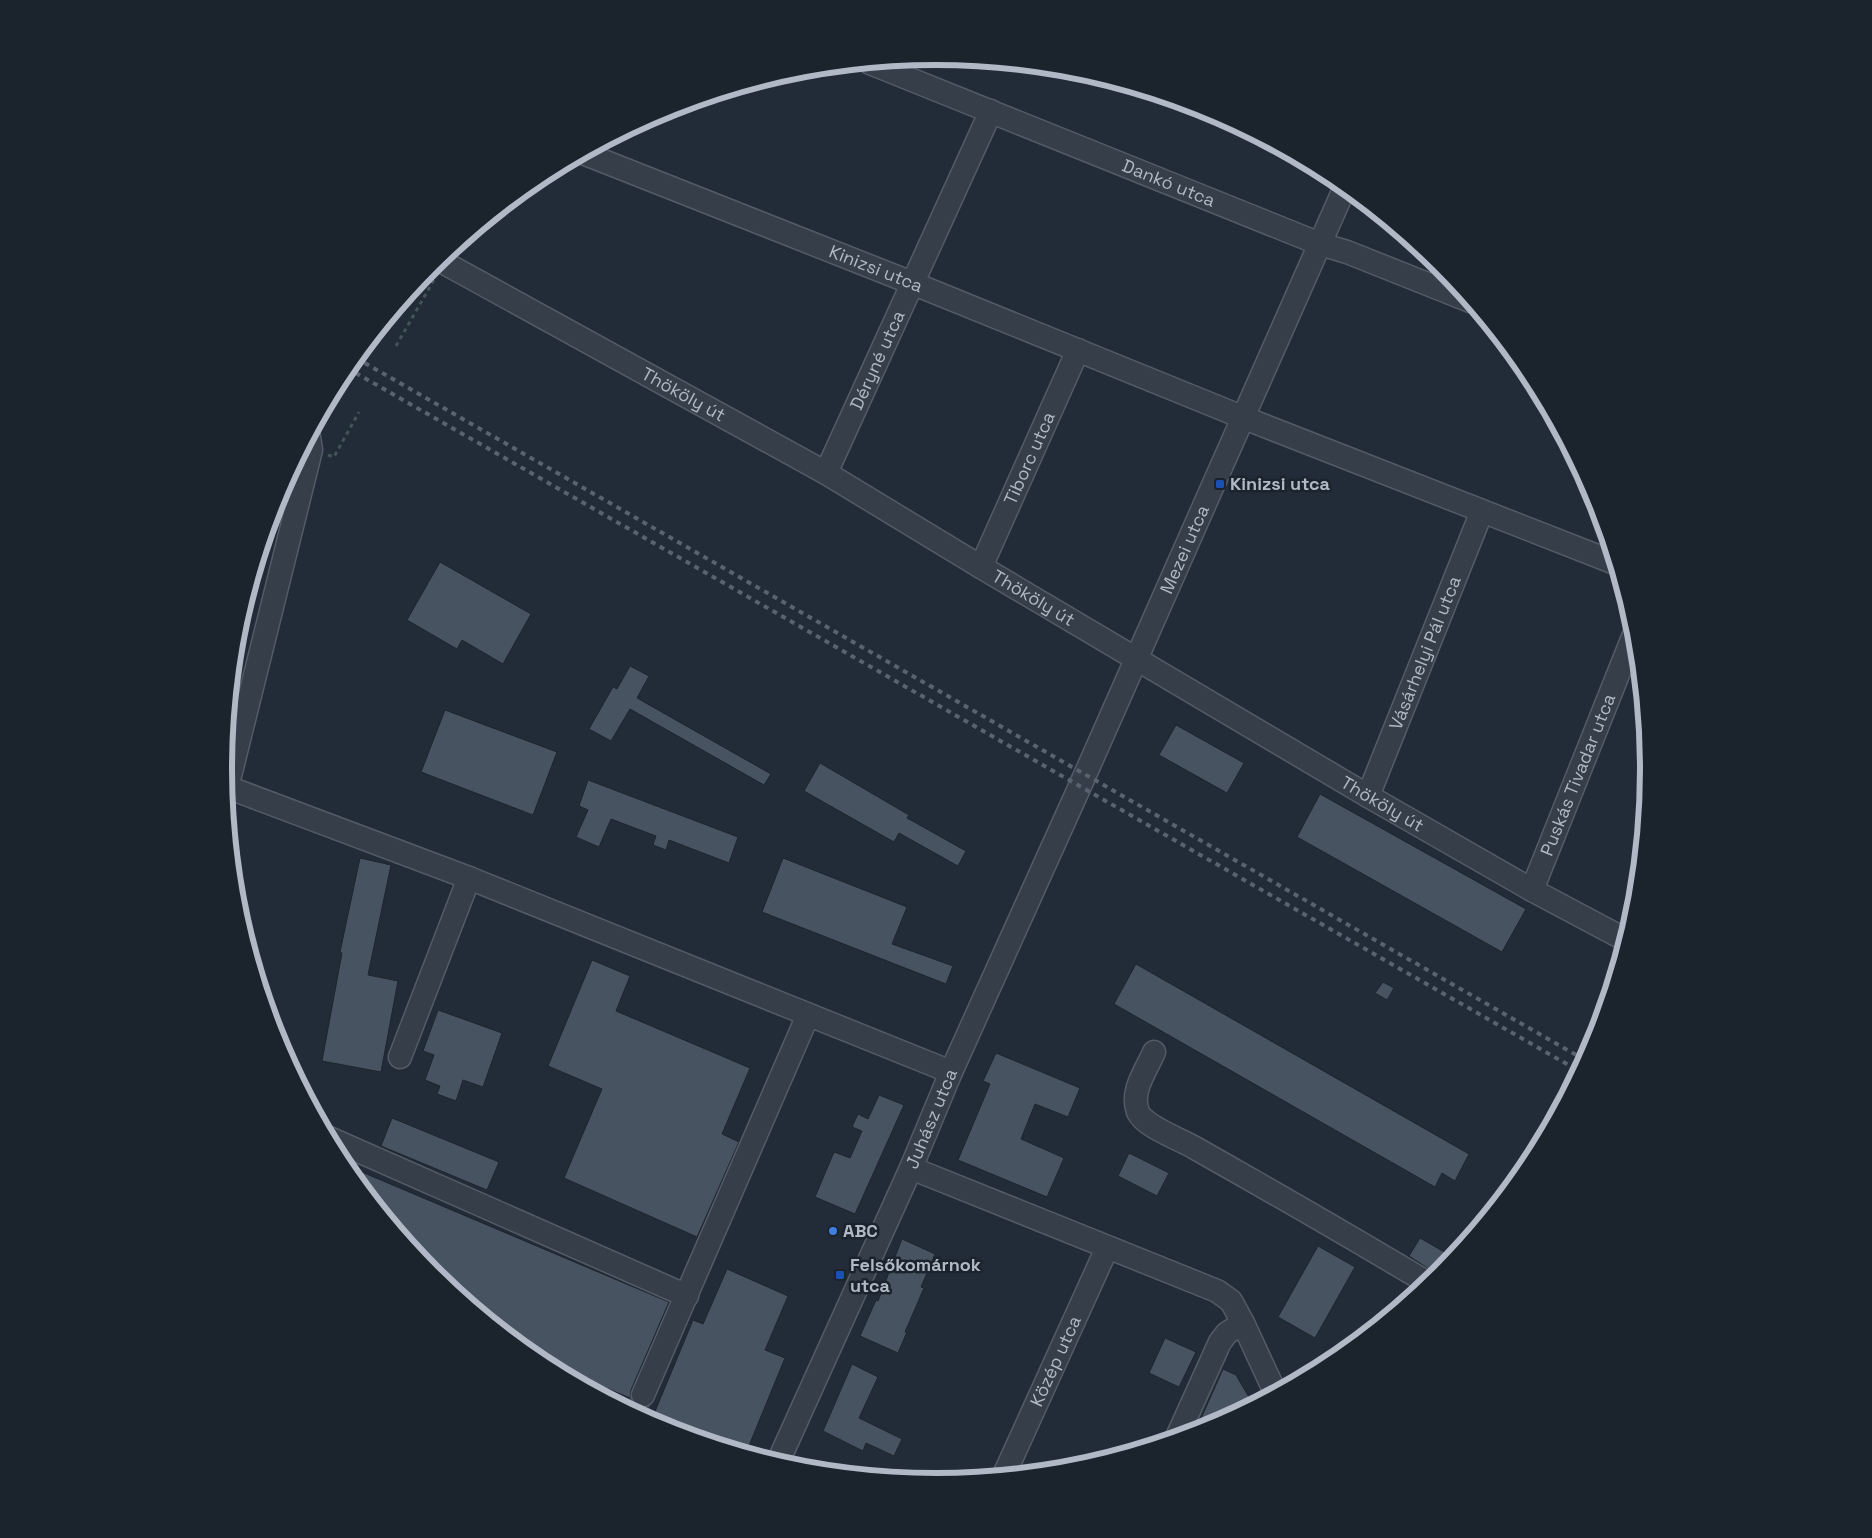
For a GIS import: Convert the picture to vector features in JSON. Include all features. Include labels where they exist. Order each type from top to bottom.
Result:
[{"type":"street","name":"Dankó utca","points":[[882,68],[1320,244],[1347,252],[1456,296]]},
{"type":"street","name":"Déryné utca","points":[[826,473],[991,111]]},
{"type":"street","name":"Kinizsi utca","points":[[590,156],[912,283],[1242,417],[1608,560]]},
{"type":"street","name":"Mezei utca","points":[[1086,775],[1242,417],[1342,194]]},
{"type":"street","name":"Thököly út","points":[[446,264],[826,473],[980,567],[1368,796],[1532,890],[1619,936]]},
{"type":"street","name":"Tiborc utca","points":[[980,567],[1078,350]]},
{"type":"street","points":[[233,735],[237,710],[307,454]]},
{"type":"street","name":"Vásárhelyi Pál utca","points":[[1368,796],[1482,511]]},
{"type":"street","name":"Puskás Tivadar utca","points":[[1532,890],[1629,648]]},
{"type":"street","name":"Juhász utca","points":[[781,1455],[911,1168],[951,1072],[1086,775]]},
{"type":"street","points":[[233,792],[469,878],[951,1072]]},
{"type":"street","points":[[400,1057],[469,878]]},
{"type":"street","points":[[643,1395],[808,1015]]},
{"type":"street","points":[[1154,1052],[1140,1082],[1135,1099],[1139,1114],[1150,1125],[1181,1140],[1277,1194],[1421,1279]]},
{"type":"street","points":[[340,1143],[687,1296]]},
{"type":"street","points":[[911,1168],[1217,1291],[1231,1301],[1244,1323],[1273,1387]]},
{"type":"street","name":"Közép utca","points":[[1007,1469],[1107,1248]]},
{"type":"street","points":[[1181,1429],[1220,1342],[1228,1333],[1244,1323]]},
{"type":"path","points":[[396,346],[433,277]]},
{"type":"path","points":[[334,457],[359,412]]},
{"type":"building","points":[[440,562],[531,614],[503,664],[462,640],[457,649],[407,620]]},
{"type":"building","points":[[630,666],[649,676],[637,698],[771,774],[764,785],[630,709],[611,741],[589,729],[613,687],[617,689]]},
{"type":"building","points":[[445,710],[557,752],[533,815],[421,772]]},
{"type":"building","points":[[1176,725],[1244,763],[1227,793],[1159,755]]},
{"type":"building","points":[[820,763],[909,815],[907,818],[966,851],[958,866],[899,833],[894,842],[804,791]]},
{"type":"building","points":[[588,780],[738,837],[729,863],[669,840],[666,850],[653,845],[656,836],[611,819],[599,847],[576,837],[588,810],[579,806]]},
{"type":"building","points":[[1320,794],[1526,909],[1502,952],[1297,837]]},
{"type":"building","points":[[360,858],[391,865],[368,975],[398,981],[381,1072],[322,1061],[342,953],[340,952]]},
{"type":"building","points":[[783,858],[907,907],[892,944],[953,966],[946,984],[762,912]]},
{"type":"building","points":[[592,960],[630,976],[616,1011],[750,1068],[722,1134],[739,1142],[697,1237],[564,1178],[602,1089],[548,1066]]},
{"type":"building","points":[[1136,964],[1469,1154],[1455,1181],[1442,1173],[1435,1187],[1114,1004]]},
{"type":"building","points":[[1383,982],[1394,988],[1387,1000],[1375,993]]},
{"type":"building","points":[[438,1010],[502,1033],[483,1087],[463,1080],[456,1101],[437,1094],[440,1086],[425,1080],[434,1055],[423,1051]]},
{"type":"building","points":[[996,1053],[1080,1088],[1068,1117],[1035,1104],[1021,1139],[1064,1158],[1047,1197],[958,1160],[990,1084],[983,1081]]},
{"type":"building","points":[[879,1095],[904,1105],[855,1214],[815,1197],[834,1152],[850,1158],[862,1131],[852,1127],[858,1114],[868,1119]]},
{"type":"building","points":[[392,1118],[499,1162],[487,1190],[381,1146]]},
{"type":"building","points":[[1129,1153],[1169,1173],[1157,1196],[1118,1176]]},
{"type":"building","points":[[358,1170],[669,1302],[631,1390],[630,1398],[583,1378],[507,1328],[438,1267],[420,1245],[417,1244],[377,1198]]},
{"type":"building","points":[[1420,1238],[1447,1253],[1431,1270],[1409,1256]]},
{"type":"building","points":[[902,1239],[935,1254],[921,1287],[924,1288],[898,1353],[860,1336],[876,1300],[878,1301]]},
{"type":"building","points":[[1318,1246],[1355,1267],[1315,1338],[1278,1317]]},
{"type":"building","points":[[727,1269],[788,1296],[765,1350],[785,1358],[748,1447],[710,1436],[654,1413],[693,1320],[703,1324]]},
{"type":"building","points":[[1165,1338],[1196,1352],[1179,1387],[1149,1373]]},
{"type":"building","points":[[852,1364],[878,1377],[859,1418],[902,1439],[894,1456],[866,1443],[863,1451],[823,1431]]},
{"type":"building","points":[[1223,1369],[1236,1375],[1250,1399],[1200,1421]]},
{"type":"tunnel","points":[[638,1406],[643,1395]]},
{"type":"railway","points":[[362,362],[1578,1056]]},
{"type":"railway","points":[[355,372],[1573,1067]]},
{"type":"place","name":"Kinizsi utca","points":[[1220,484]]},
{"type":"place","name":"ABC","points":[[833,1231]]},
{"type":"place","name":"Felsőkomárnok utca","points":[[840,1275]]}]
